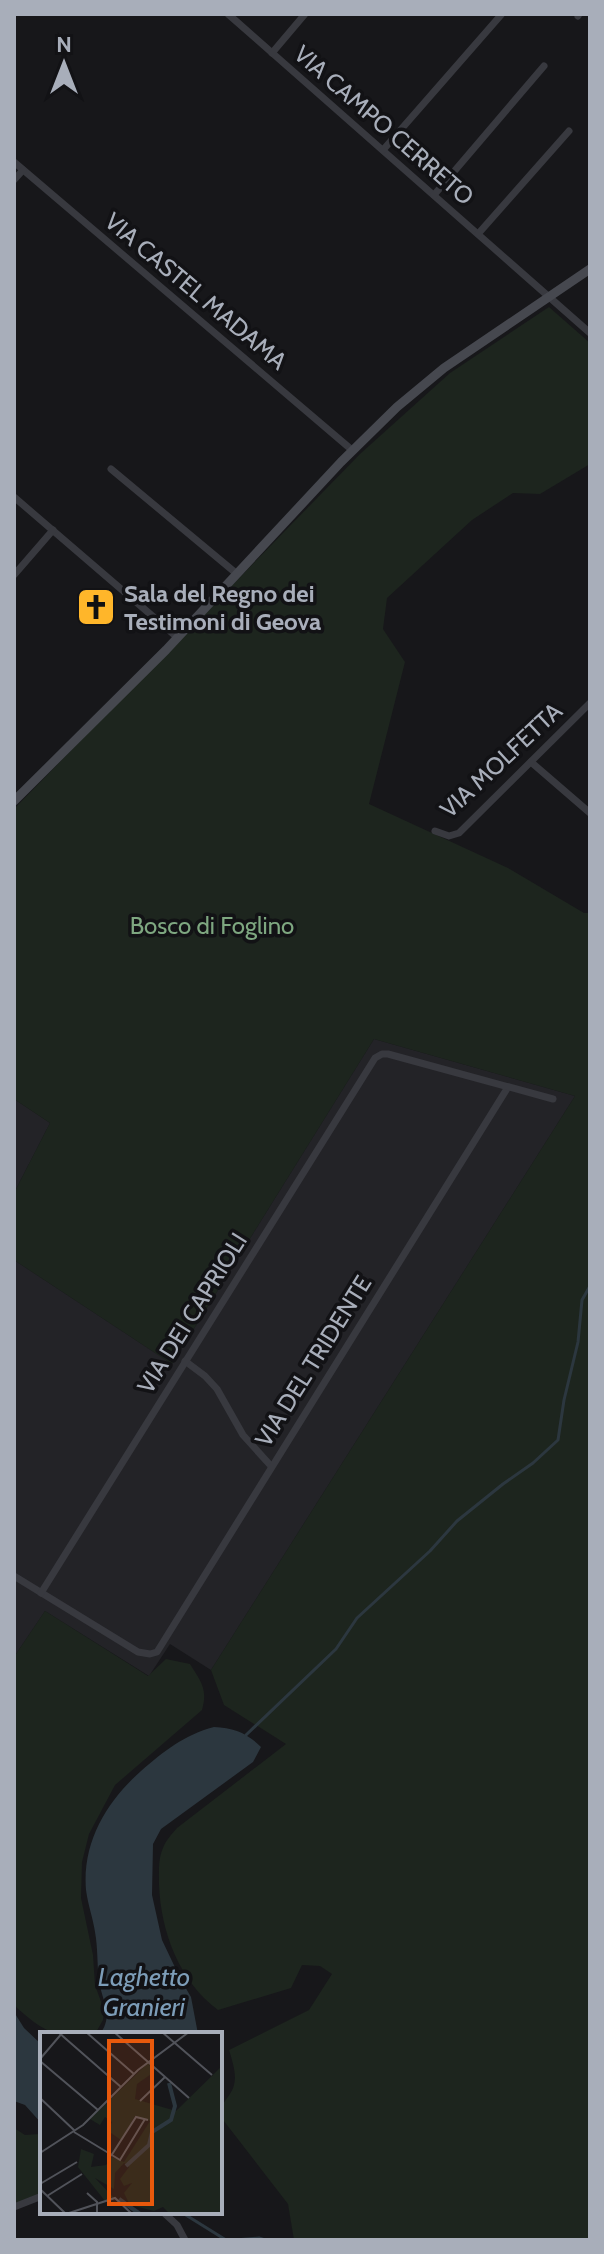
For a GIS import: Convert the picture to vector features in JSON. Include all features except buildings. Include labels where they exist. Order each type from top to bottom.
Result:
[{"type":"main road","points":[[14,801],[178,638],[352,450],[397,407],[435,375],[590,269]]},
{"type":"street","name":"VIA CAMPO CERRETO","points":[[228,14],[590,333]]},
{"type":"street","points":[[272,53],[305,14]]},
{"type":"street","points":[[383,150],[501,15]]},
{"type":"street","points":[[434,195],[544,66]]},
{"type":"street","name":"VIA CAMPO CERRETO","points":[[478,234],[569,131]]},
{"type":"street","name":"VIA CASTEL MADAMA","points":[[14,162],[352,450]]},
{"type":"street","points":[[14,180],[23,170]]},
{"type":"street","points":[[111,469],[237,574]]},
{"type":"street","points":[[14,497],[178,638]]},
{"type":"street","points":[[14,575],[53,530]]},
{"type":"street","name":"VIA MOLFETTA","points":[[435,831],[449,836],[459,833],[590,703]]},
{"type":"street","points":[[531,762],[590,813]]},
{"type":"street","name":"VIA DEI CAPRIOLI","points":[[41,1593],[374,1060],[379,1055],[388,1054],[508,1087]]},
{"type":"street","points":[[508,1087],[553,1099]]},
{"type":"street","name":"VIA DEL TRIDENTE","points":[[41,1593],[137,1651],[156,1653],[508,1087]]},
{"type":"street","points":[[185,1361],[217,1389],[243,1435],[271,1466]]},
{"type":"street","points":[[14,1576],[41,1593]]},
{"type":"street","points":[[14,2207],[40,2197]]},
{"type":"street","points":[[165,2214],[177,2225],[185,2240]]},
{"type":"shaded area","points":[[374,1039],[575,1096],[211,1670],[170,1644],[149,1676],[45,1611],[14,1657],[14,1260],[172,1364]]},
{"type":"shaded area","points":[[14,1099],[50,1123],[14,1193]]},
{"type":"green space","name":"Bosco di Foglino","points":[[549,307],[590,343],[590,464],[540,494],[513,493],[472,520],[387,598],[383,629],[405,662],[369,804],[508,868],[584,913],[590,913],[590,2240],[294,2240],[288,2204],[222,2119],[222,2107],[235,2081],[229,2050],[309,2010],[332,1974],[320,1966],[302,1965],[291,1988],[218,2010],[193,1985],[168,1938],[161,1903],[160,1857],[166,1842],[177,1828],[286,1744],[224,1705],[211,1670],[575,1096],[374,1039],[172,1364],[14,1260],[14,1193],[50,1123],[14,1099],[14,809],[360,454],[450,373]]},
{"type":"green space","points":[[45,1611],[148,1676],[166,1659],[190,1664],[204,1691],[202,1710],[115,1785],[89,1834],[82,1862],[81,1898],[93,1955],[95,1985],[104,2010],[103,2020],[96,2032],[53,2032],[37,2024],[14,2003],[14,1657]]},
{"type":"green space","points":[[14,2128],[25,2135],[40,2135],[40,2196],[14,2205]]},
{"type":"water","name":"Laghetto Granieri","points":[[214,1727],[228,1729],[251,1738],[261,1747],[253,1762],[161,1829],[153,1844],[152,1895],[162,1940],[191,1997],[198,2032],[101,2032],[107,2014],[86,1890],[88,1855],[99,1824],[129,1783],[158,1757],[193,1734]]},
{"type":"water","name":"Laghetto Granieri","points":[[14,2012],[24,2028],[40,2043],[40,2122],[25,2105],[14,2101]]},
{"type":"waterway","points":[[246,1735],[336,1649],[357,1618],[430,1551],[457,1521],[558,1440],[578,1342],[582,1300],[590,1286]]},
{"type":"waterway","points":[[184,2214],[226,2240]]},
{"type":"waterway","points":[[235,2240],[265,2240]]},
{"type":"place","name":"Sala del Regno dei Testimoni di Geova","points":[[96,607]]}]
